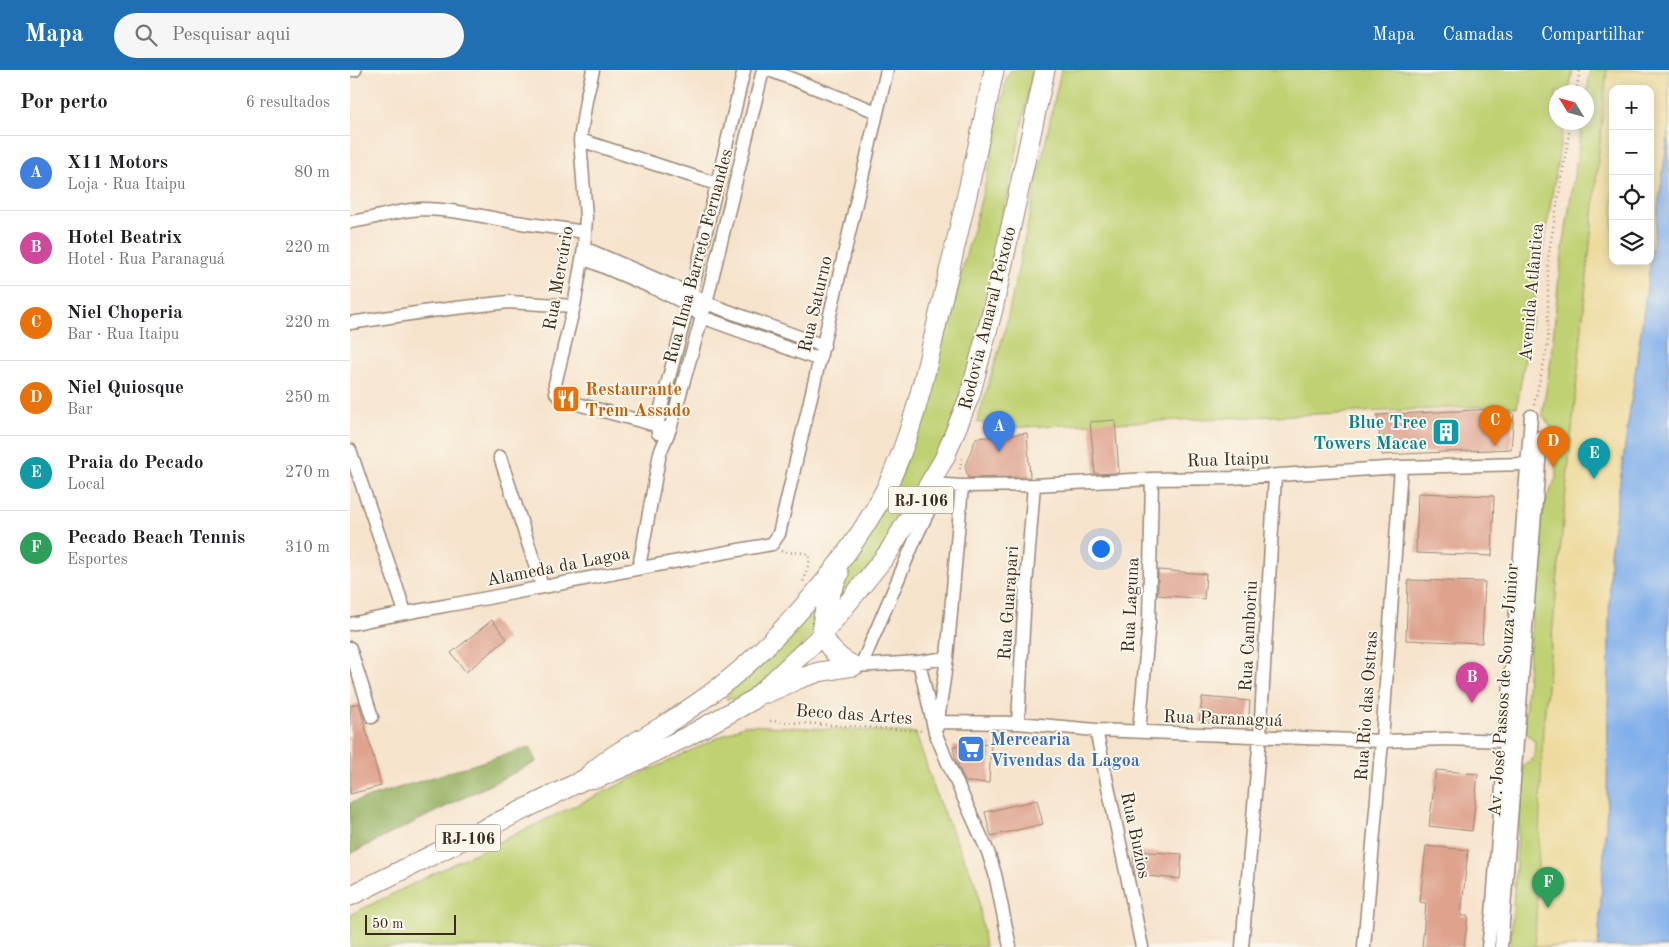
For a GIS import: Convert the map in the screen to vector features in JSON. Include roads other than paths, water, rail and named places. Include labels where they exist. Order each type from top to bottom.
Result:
[{"type":"highway","name":"Rodovia Amaral Peixoto","points":[[585,780],[601,764],[674,719],[716,689],[761,651],[818,590],[850,550],[876,508],[896,468],[913,419],[962,218],[994,71]]},
{"type":"highway","name":"Rodovia Amaral Peixoto","points":[[350,896],[585,780],[598,778],[628,766],[688,736],[753,700],[822,635],[888,553],[936,485],[944,459],[970,395],[993,309],[1042,75]]},
{"type":"highway","points":[[850,550],[830,595],[824,614],[822,635],[834,653],[841,659],[858,666]]},
{"type":"highway","points":[[753,700],[800,678],[819,672],[858,666]]},
{"type":"street","points":[[350,70],[355,70]]},
{"type":"street","name":"Rua Mercúrio","points":[[593,70],[580,140],[586,217],[584,253],[574,306],[555,384],[556,393],[563,400],[664,427]]},
{"type":"street","name":"Rua Ilma Barreto Fernandes","points":[[639,567],[689,299],[744,70]]},
{"type":"street","name":"Rua Ilma Barreto Fernandes","points":[[664,427],[706,303],[763,70]]},
{"type":"street","points":[[769,70],[877,112]]},
{"type":"street","name":"Rua Saturno","points":[[774,546],[779,534],[824,346],[887,70]]},
{"type":"street","points":[[580,140],[717,184]]},
{"type":"street","points":[[350,222],[371,220],[398,212],[420,209],[467,212],[516,222],[585,232]]},
{"type":"street","points":[[584,253],[689,299],[706,303],[824,346]]},
{"type":"street","points":[[689,299],[702,317],[820,360]]},
{"type":"street","points":[[350,322],[508,302],[574,306]]},
{"type":"street","points":[[1488,947],[1531,416]]},
{"type":"street","name":"Av. José Passos de Souza Júnior","points":[[1501,947],[1541,437]]},
{"type":"street","points":[[350,450],[405,612]]},
{"type":"street","points":[[500,457],[542,586]]},
{"type":"street","name":"Rua Itaipu","points":[[936,485],[962,483],[1034,485],[1152,479],[1232,478],[1401,467],[1527,464]]},
{"type":"street","name":"Rua Rio das Ostras","points":[[1364,947],[1382,741],[1401,467]]},
{"type":"street","name":"Rua Camboriu","points":[[1242,947],[1260,736],[1275,476]]},
{"type":"street","name":"Rua Laguna","points":[[1139,732],[1149,620],[1152,479]]},
{"type":"street","points":[[933,728],[947,658],[962,483]]},
{"type":"street","points":[[936,485],[917,535],[858,666],[947,658]]},
{"type":"street","name":"Rua Guarapari","points":[[1018,723],[1034,485]]},
{"type":"street","name":"Alameda da Lagoa","points":[[350,624],[639,567],[774,546]]},
{"type":"street","points":[[350,648],[372,717]]},
{"type":"street","points":[[918,662],[933,728],[988,852],[995,874],[1010,947]]},
{"type":"street","name":"Rua Paranaguá","points":[[933,728],[1018,723],[1096,730],[1382,741],[1446,739],[1506,741]]},
{"type":"street","name":"Rua Buzios","points":[[1096,730],[1142,947]]},
{"type":"water","points":[[1669,128],[1669,947],[1598,947],[1607,805],[1610,554],[1650,265],[1654,265],[1654,236]]},
{"type":"place","name":"Restaurante Trem Assado","points":[[566,399]]},
{"type":"place","name":"Blue Tree Towers Macae","points":[[1446,432]]},
{"type":"place","name":"Niel Choperia","points":[[1495,446]]},
{"type":"place","name":"X11 Motors","points":[[999,452]]},
{"type":"place","name":"Niel Quiosque","points":[[1553,467]]},
{"type":"place","name":"Praia do Pecado","points":[[1594,479]]},
{"type":"place","name":"Hotel Beatrix","points":[[1472,703]]},
{"type":"place","name":"Mercearia Vivendas da Lagoa","points":[[971,749]]},
{"type":"place","name":"Pecado Beach Tennis","points":[[1548,908]]}]
